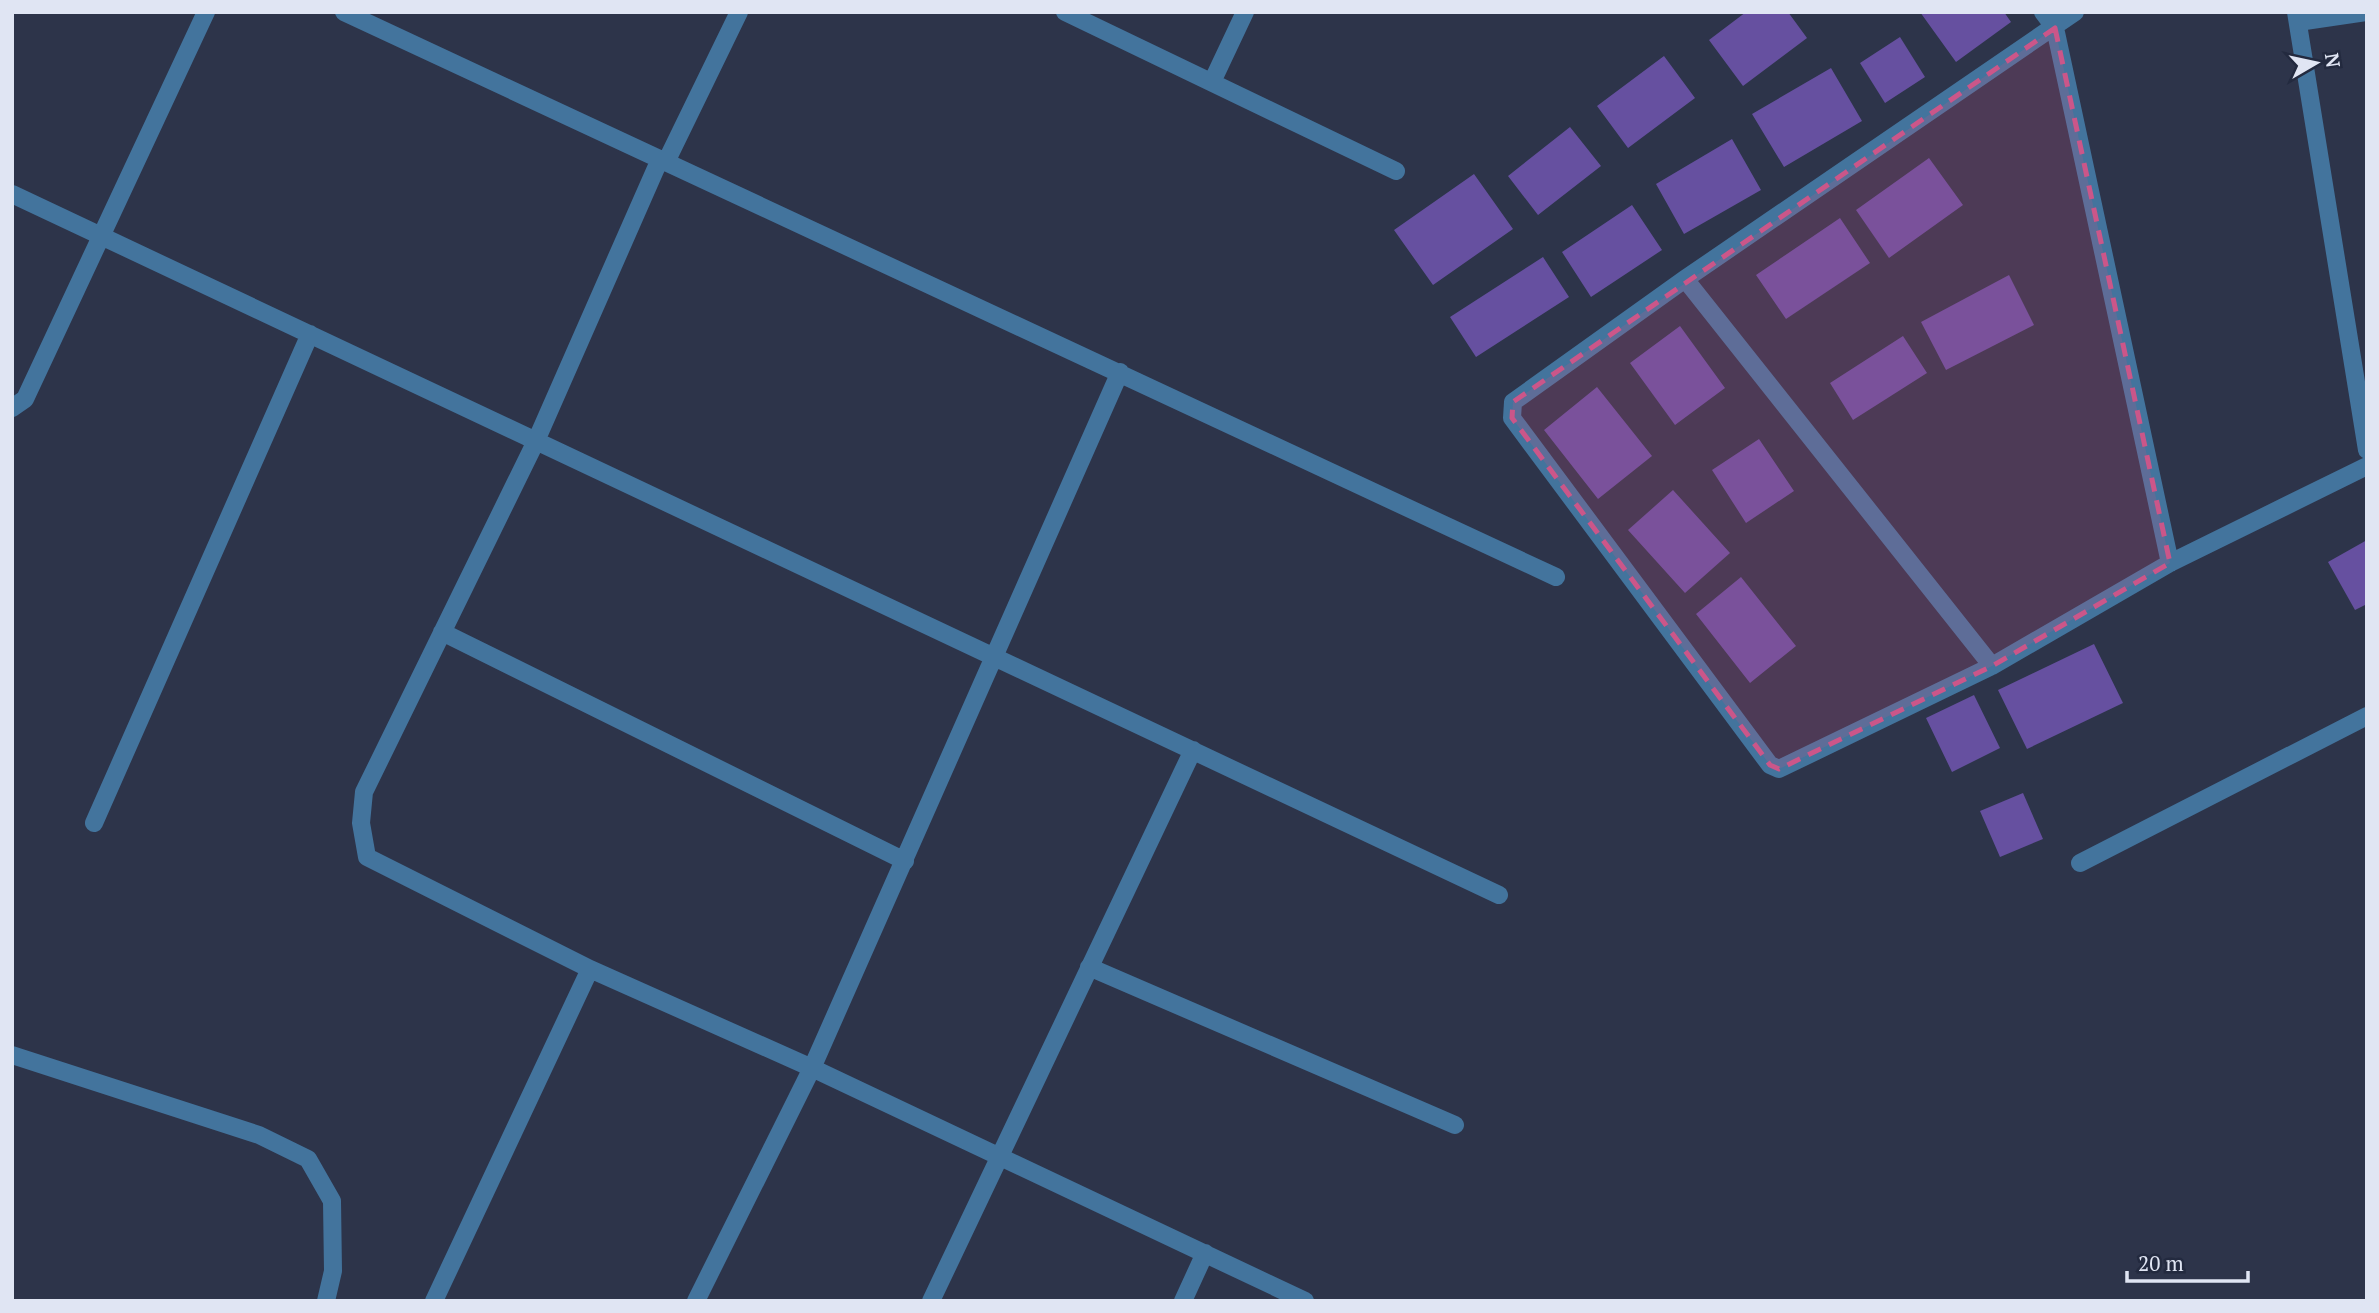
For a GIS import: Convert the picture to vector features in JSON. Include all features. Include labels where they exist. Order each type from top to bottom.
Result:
[{"type":"street","points":[[12,408],[25,399],[206,12]]},
{"type":"street","points":[[344,12],[1556,576]]},
{"type":"street","points":[[739,12],[663,160],[536,441],[364,792],[361,823],[367,858],[590,969],[812,1068],[1305,1301]]},
{"type":"street","points":[[1065,12],[1396,171]]},
{"type":"street","points":[[1212,82],[1245,12]]},
{"type":"street","points":[[2043,12],[2055,28],[2170,563]]},
{"type":"street","points":[[2075,12],[1685,279],[1513,402],[1510,414],[1770,765],[1779,769],[1789,767],[1992,666],[2170,563],[2367,466]]},
{"type":"street","points":[[2366,12],[2297,17],[2367,450]]},
{"type":"street","points":[[12,194],[1499,895]]},
{"type":"street","points":[[1685,279],[1992,666]]},
{"type":"street","points":[[94,823],[310,334]]},
{"type":"street","points":[[696,1301],[812,1068],[996,658],[1120,372]]},
{"type":"street","points":[[442,632],[905,861]]},
{"type":"street","points":[[2080,863],[2367,716]]},
{"type":"street","points":[[931,1301],[1193,750]]},
{"type":"street","points":[[1089,967],[1455,1125]]},
{"type":"street","points":[[434,1301],[590,969]]},
{"type":"street","points":[[12,1055],[259,1135],[308,1159],[332,1201],[333,1271],[326,1301]]},
{"type":"street","points":[[1183,1301],[1205,1253]]},
{"type":"highlighted area","points":[[2055,28],[2170,563],[1992,666],[1779,769],[1770,765],[1512,418],[1513,402]]},
{"type":"building","points":[[1746,12],[1788,12],[1807,38],[1743,86],[1709,40]]},
{"type":"building","points":[[1920,12],[2004,12],[2011,22],[1956,62]]},
{"type":"building","points":[[1900,37],[1925,77],[1885,103],[1860,63]]},
{"type":"building","points":[[1664,56],[1695,98],[1628,148],[1597,106]]},
{"type":"building","points":[[1831,68],[1862,121],[1784,167],[1752,114]]},
{"type":"building","points":[[1570,127],[1601,166],[1538,215],[1508,176]]},
{"type":"building","points":[[1732,139],[1761,190],[1684,234],[1656,184]]},
{"type":"building","points":[[1929,158],[1963,205],[1889,258],[1856,210]]},
{"type":"building","points":[[1474,174],[1513,229],[1433,285],[1394,230]]},
{"type":"building","points":[[1632,205],[1662,250],[1591,297],[1562,252]]},
{"type":"building","points":[[1840,218],[1870,263],[1786,319],[1756,275]]},
{"type":"building","points":[[1543,257],[1569,297],[1476,357],[1450,317]]},
{"type":"building","points":[[2009,275],[2034,325],[1946,370],[1921,322]]},
{"type":"building","points":[[1680,326],[1725,388],[1675,425],[1630,363]]},
{"type":"building","points":[[1903,336],[1927,373],[1853,420],[1830,383]]},
{"type":"building","points":[[1597,387],[1652,456],[1598,499],[1544,430]]},
{"type":"building","points":[[1759,439],[1794,491],[1746,523],[1712,470]]},
{"type":"building","points":[[1673,490],[1730,553],[1685,593],[1628,530]]},
{"type":"building","points":[[2367,540],[2367,604],[2355,610],[2328,562]]},
{"type":"building","points":[[1741,577],[1796,646],[1750,683],[1696,614]]},
{"type":"building","points":[[2094,644],[2123,703],[2027,749],[1998,690]]},
{"type":"building","points":[[1974,695],[2000,748],[1952,772],[1926,718]]},
{"type":"building","points":[[2023,793],[2043,839],[2000,857],[1980,811]]}]
